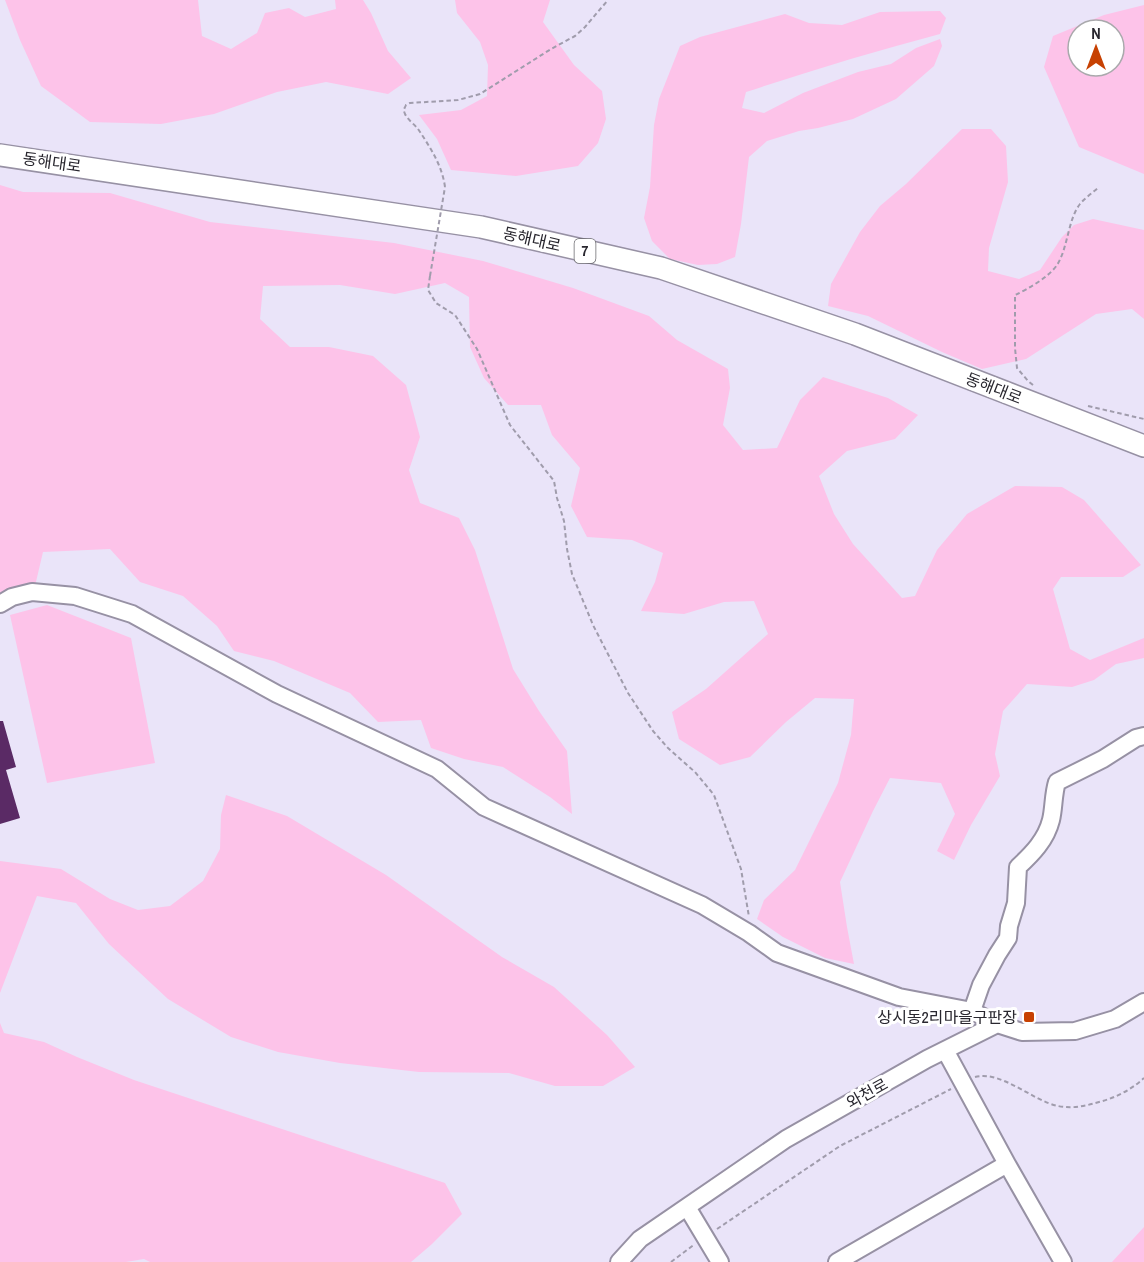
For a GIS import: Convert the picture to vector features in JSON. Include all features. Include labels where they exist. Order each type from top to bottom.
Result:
[{"type":"main road","name":"동해대로","points":[[0,154],[481,227],[661,268],[855,334],[1144,446]]},
{"type":"street","points":[[0,604],[12,597],[32,592],[75,596],[132,614],[277,694],[437,769],[484,807],[702,905],[777,953],[899,997],[972,1011],[997,1024],[1022,1032],[1075,1031],[1116,1019],[1144,1002]]},
{"type":"street","points":[[972,1011],[981,985],[1008,938],[1016,903],[1018,867],[1044,840],[1052,819],[1053,793],[1057,782],[1103,759],[1136,738],[1144,736]]},
{"type":"street","name":"와천로","points":[[619,1262],[640,1239],[786,1139],[945,1050],[997,1024]]},
{"type":"street","points":[[945,1050],[1063,1262]]},
{"type":"street","points":[[837,1262],[1007,1164]]},
{"type":"street","points":[[687,1207],[720,1262]]},
{"type":"path","points":[[608,0],[575,36],[480,94],[458,100],[406,105],[404,109],[406,116],[433,152],[445,187],[428,290],[436,303],[455,315],[477,349],[510,425],[554,481],[564,521],[572,574],[593,625],[628,693],[653,731],[695,772],[714,795],[741,869],[749,914],[749,933]]},
{"type":"path","points":[[1036,386],[1028,381],[1017,368],[1015,296],[1034,286],[1056,266],[1080,204],[1098,188]]},
{"type":"path","points":[[1088,406],[1144,418]]},
{"type":"path","points":[[671,1262],[840,1146],[978,1076],[996,1078],[1056,1106],[1078,1108],[1115,1098],[1144,1078]]},
{"type":"shaded area","points":[[5,0],[198,0],[202,36],[231,49],[257,33],[265,13],[289,8],[305,17],[336,9],[335,0],[363,0],[388,51],[411,78],[388,94],[326,82],[277,92],[214,114],[161,124],[90,122],[41,86]]},
{"type":"shaded area","points":[[455,0],[550,0],[543,22],[574,65],[602,91],[606,119],[598,143],[578,166],[516,176],[451,170],[437,139],[419,115],[461,110],[487,96],[488,65],[480,42],[457,13]]},
{"type":"shaded area","points":[[1144,5],[1144,174],[1079,147],[1044,67],[1053,36],[1066,31],[1066,78],[1126,78],[1126,18],[1097,18]]},
{"type":"shaded area","points":[[940,11],[946,18],[940,34],[746,92],[742,108],[764,113],[803,93],[858,72],[891,64],[916,48],[940,39],[942,46],[934,66],[896,99],[853,119],[767,141],[749,157],[735,257],[717,264],[698,265],[670,259],[652,241],[644,218],[650,187],[654,125],[659,99],[680,46],[700,37],[785,14],[809,23],[842,25],[880,12]]},
{"type":"shaded area","points":[[962,129],[991,129],[1006,146],[1008,182],[989,248],[988,271],[1019,279],[1040,270],[1062,237],[1074,225],[1093,219],[1144,230],[1144,319],[1132,309],[1096,314],[1026,359],[982,369],[868,316],[828,306],[831,284],[860,232],[880,206]]},
{"type":"shaded area","points":[[0,185],[23,192],[110,193],[210,222],[394,243],[483,261],[573,288],[649,316],[677,340],[728,369],[730,388],[723,425],[743,450],[777,448],[800,400],[823,377],[888,398],[918,415],[895,439],[847,451],[819,476],[834,514],[853,544],[902,598],[915,596],[937,550],[967,514],[1015,486],[1062,487],[1084,500],[1141,565],[1123,577],[1061,577],[1053,589],[1070,649],[1090,660],[1144,638],[1144,658],[1116,664],[1094,680],[1072,687],[1027,684],[1003,711],[995,754],[1000,776],[971,825],[954,860],[937,851],[955,814],[941,783],[890,778],[840,882],[854,964],[825,958],[783,937],[757,919],[764,900],[795,870],[838,783],[851,735],[854,699],[815,698],[750,757],[720,765],[679,739],[672,712],[706,689],[768,634],[754,601],[724,602],[684,614],[641,611],[655,582],[663,553],[632,540],[587,537],[571,506],[580,468],[552,435],[541,405],[508,405],[484,378],[470,347],[469,297],[445,283],[395,294],[340,285],[263,286],[260,319],[290,347],[329,347],[373,356],[406,385],[420,437],[409,470],[420,503],[459,518],[475,550],[513,669],[567,751],[572,814],[503,767],[464,759],[431,748],[421,720],[378,722],[350,693],[274,661],[234,651],[217,626],[183,596],[140,582],[110,549],[43,552],[35,586],[0,593]]},
{"type":"shaded area","points":[[47,605],[131,638],[155,763],[47,783],[10,615]]},
{"type":"shaded area","points":[[226,795],[287,816],[386,875],[502,957],[554,987],[607,1035],[635,1067],[603,1086],[555,1086],[509,1073],[419,1072],[340,1063],[278,1052],[231,1037],[168,999],[109,944],[76,903],[37,896],[0,993],[0,861],[61,869],[110,899],[138,910],[170,906],[203,881],[220,849],[221,815]]},
{"type":"shaded area","points":[[0,1023],[4,1033],[44,1042],[134,1080],[445,1183],[462,1214],[411,1262],[150,1262],[144,1259],[126,1262],[0,1262]]},
{"type":"shaded area","points":[[1144,1227],[1144,1262],[1112,1262]]},
{"type":"building","points":[[0,721],[3,721],[16,767],[6,770],[20,818],[0,824]]},
{"type":"place","name":"상시동2리마을구판장","points":[[1029,1017]]}]
